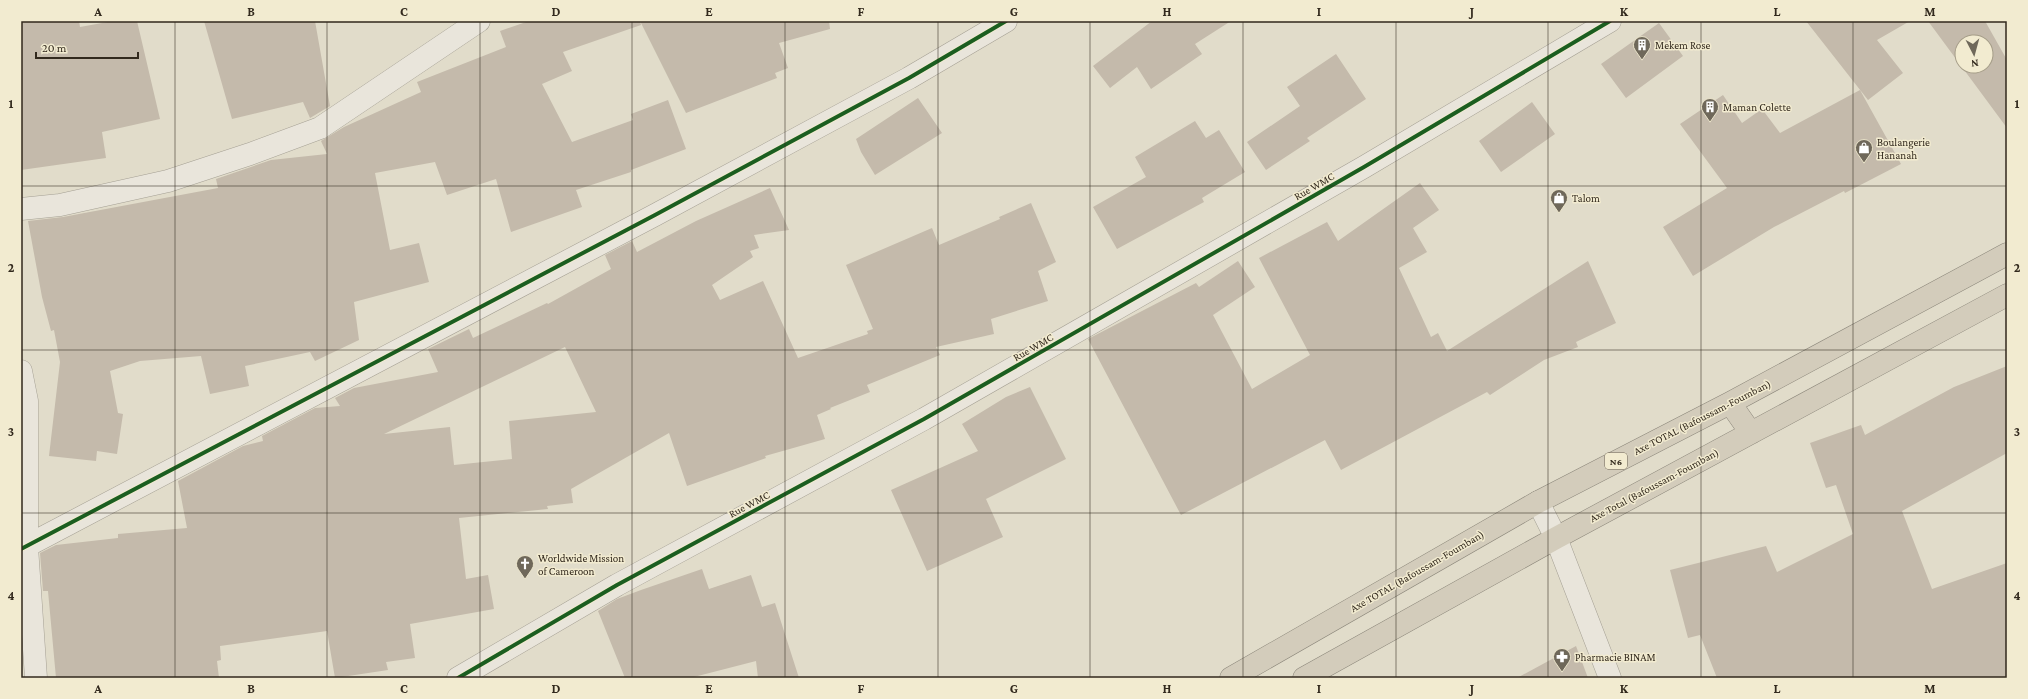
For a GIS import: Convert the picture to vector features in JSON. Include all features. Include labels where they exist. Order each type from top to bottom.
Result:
[{"type":"highway","name":"Axe TOTAL (Bafoussam-Foumban)","points":[[1231,678],[1538,502],[1730,403],[2007,254]]},
{"type":"highway","name":"Axe Total (Bafoussam-Foumban)","points":[[1304,678],[1556,538],[2007,295]]},
{"type":"highway","points":[[1730,403],[1751,433]]},
{"type":"street","points":[[21,209],[60,205],[168,181],[250,154],[320,128],[479,21]]},
{"type":"street","points":[[24,548],[655,215],[909,78],[1006,21]]},
{"type":"street","name":"Rue WMC","points":[[458,678],[617,585],[924,419],[1364,167],[1610,21]]},
{"type":"street","points":[[21,371],[27,401],[24,548],[36,678]]},
{"type":"street","points":[[1538,502],[1556,538],[1610,678]]},
{"type":"building","points":[[21,21],[79,21],[80,27],[113,21],[137,21],[160,119],[102,132],[106,158],[21,170]]},
{"type":"building","points":[[204,21],[315,21],[330,106],[310,118],[303,102],[232,119]]},
{"type":"building","points":[[529,21],[640,21],[641,25],[563,52],[572,71],[542,84],[572,142],[633,120],[631,114],[668,100],[686,149],[631,170],[631,172],[576,190],[582,207],[511,232],[496,179],[447,195],[435,162],[375,173],[390,250],[419,243],[429,282],[354,302],[359,340],[315,361],[310,352],[245,366],[249,386],[210,394],[201,356],[140,361],[110,371],[118,413],[123,414],[117,454],[97,451],[96,461],[49,456],[60,362],[54,330],[51,331],[42,297],[28,221],[63,217],[218,188],[216,179],[271,160],[327,154],[321,141],[344,127],[421,92],[417,82],[506,47],[500,31]]},
{"type":"building","points":[[640,21],[829,21],[830,29],[779,43],[788,68],[775,73],[777,78],[686,113]]},
{"type":"building","points":[[1152,21],[1231,21],[1195,44],[1202,54],[1151,89],[1137,67],[1110,88],[1093,66]]},
{"type":"building","points":[[1806,21],[1910,21],[1877,40],[1903,73],[1868,100]]},
{"type":"building","points":[[1928,21],[1985,21],[1992,34],[1954,34],[1954,56]]},
{"type":"building","name":"Mekem Rose","points":[[1659,23],[1683,56],[1626,98],[1601,64]]},
{"type":"building","points":[[1994,37],[2007,60],[2007,128],[1967,74],[1994,74]]},
{"type":"building","points":[[1336,54],[1366,99],[1307,138],[1310,141],[1266,170],[1247,142],[1300,106],[1287,87]]},
{"type":"building","points":[[1860,90],[1901,164],[1774,227],[1693,276],[1663,227],[1727,188],[1680,124],[1723,95],[1742,123],[1762,109],[1780,133]]},
{"type":"building","points":[[918,98],[942,133],[875,175],[861,152],[856,139]]},
{"type":"building","points":[[1532,102],[1555,134],[1501,172],[1479,141]]},
{"type":"building","points":[[1195,121],[1206,138],[1219,130],[1245,172],[1202,198],[1204,202],[1117,249],[1093,207],[1146,177],[1135,157]]},
{"type":"building","points":[[1420,183],[1439,210],[1413,228],[1427,252],[1399,268],[1431,337],[1438,333],[1447,351],[1588,261],[1616,323],[1576,342],[1578,347],[1544,360],[1490,395],[1487,392],[1341,470],[1325,440],[1181,515],[1088,339],[1196,283],[1199,287],[1238,261],[1255,287],[1213,315],[1252,389],[1310,355],[1259,258],[1327,222],[1338,241]]},
{"type":"building","points":[[770,188],[789,230],[754,235],[759,248],[750,251],[753,257],[712,285],[720,300],[763,281],[798,358],[868,334],[867,331],[873,329],[846,265],[932,228],[939,245],[1000,219],[999,217],[1031,203],[1056,262],[1038,271],[1048,301],[991,319],[994,334],[936,347],[940,355],[867,385],[870,392],[830,408],[831,409],[817,415],[825,439],[765,456],[766,458],[687,486],[669,433],[571,489],[573,503],[547,506],[548,509],[459,518],[466,579],[488,575],[494,609],[410,624],[415,658],[386,662],[388,670],[335,678],[327,631],[220,646],[221,660],[217,661],[219,678],[56,678],[48,591],[43,591],[40,553],[56,545],[118,538],[118,534],[187,528],[178,481],[243,446],[263,441],[262,436],[315,408],[340,406],[335,398],[354,388],[438,372],[428,349],[469,329],[473,338],[547,303],[548,304],[611,269],[605,255],[632,241],[637,252],[696,221]],"holes":[[[565,347],[596,412],[509,421],[512,459],[454,465],[450,427],[384,434]]]},
{"type":"building","points":[[2007,366],[2007,453],[1902,511],[1932,589],[2007,563],[2007,678],[1717,678],[1700,635],[1688,638],[1670,570],[1766,546],[1777,572],[1853,534],[1836,485],[1826,488],[1810,443],[1861,425],[1865,435],[1954,387]]},
{"type":"building","points":[[1030,387],[1066,459],[986,499],[1003,537],[927,571],[891,490],[978,451],[962,424],[1006,397]]},
{"type":"building","points":[[702,569],[709,589],[751,575],[762,607],[775,603],[799,678],[758,678],[756,661],[690,678],[625,678],[598,611],[617,599]]},
{"type":"building","points":[[1576,646],[1588,678],[1517,678]]},
{"type":"cycle path","points":[[21,549],[655,215],[909,78],[1006,21]]},
{"type":"cycle path","points":[[458,678],[617,585],[924,419],[1364,167],[1610,21]]},
{"type":"place","name":"Mekem Rose","points":[[1642,60]]},
{"type":"place","name":"Maman Colette","points":[[1710,122]]},
{"type":"place","name":"Boulangerie Hananah","points":[[1864,163]]},
{"type":"place","name":"Talom","points":[[1559,213]]},
{"type":"place","name":"Worldwide Mission of Cameroon","points":[[525,579]]},
{"type":"place","name":"Pharmacie BINAM","points":[[1562,672]]}]
